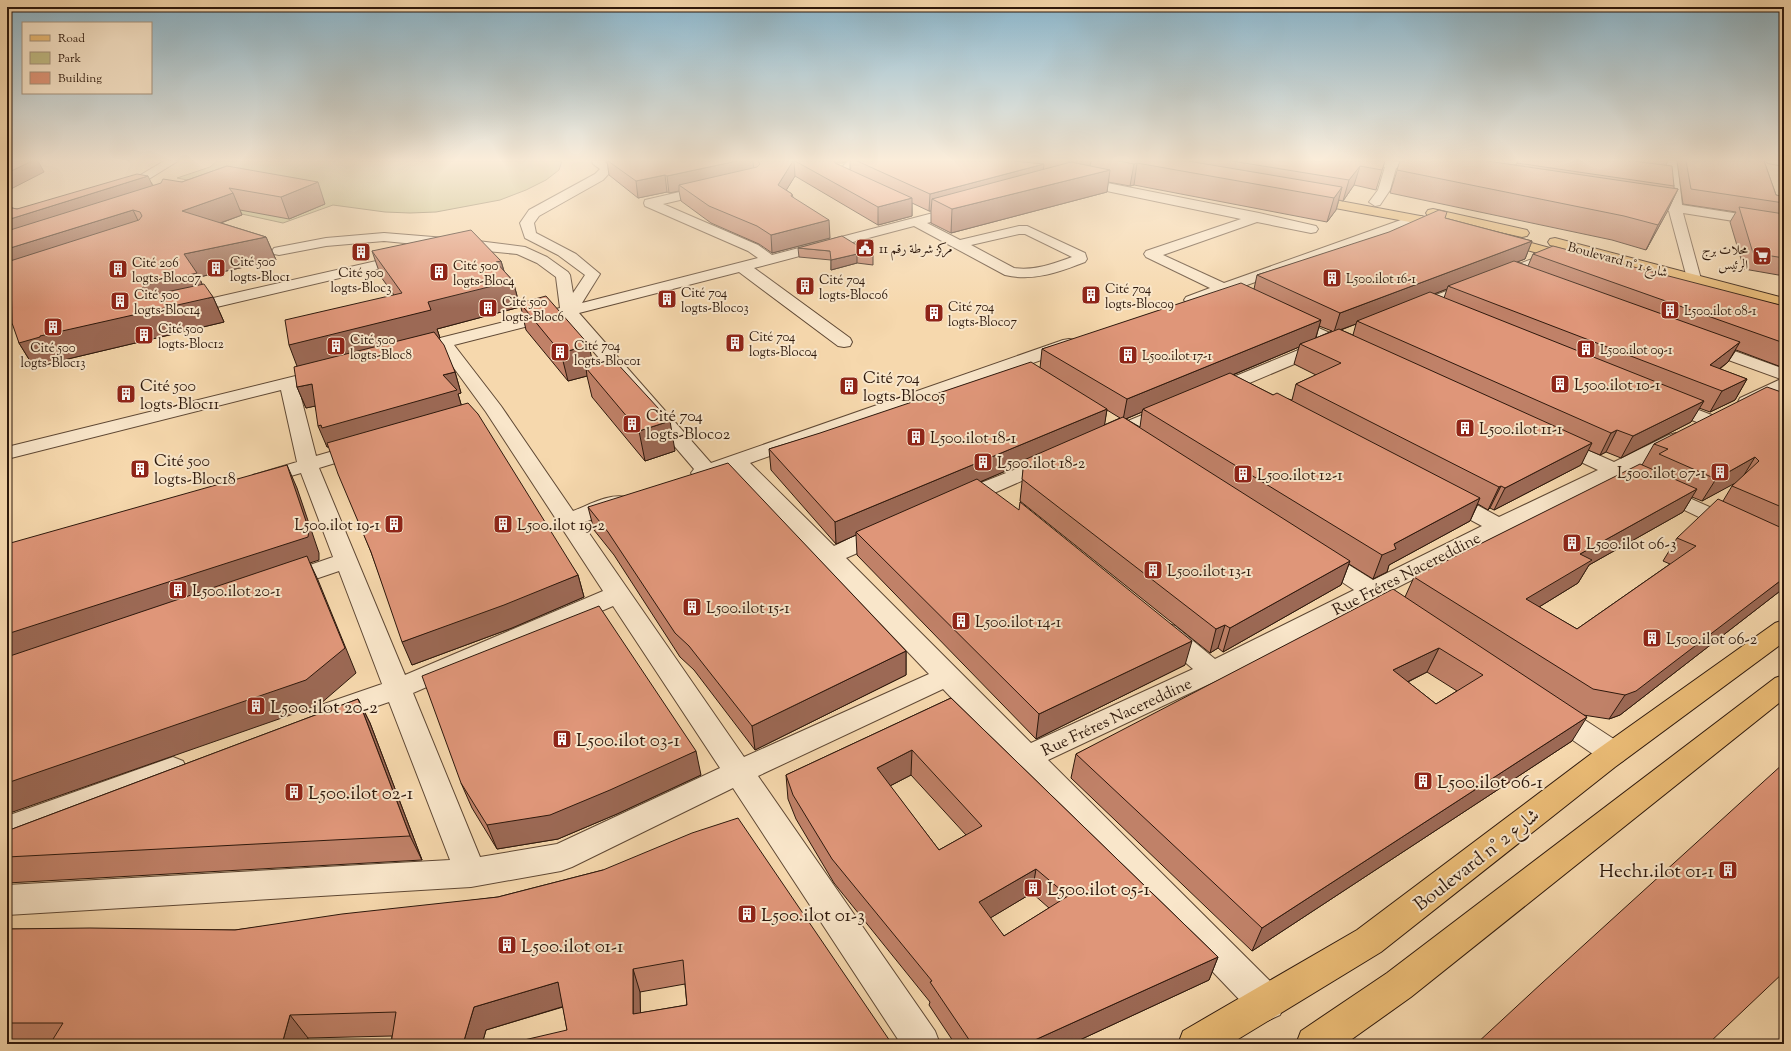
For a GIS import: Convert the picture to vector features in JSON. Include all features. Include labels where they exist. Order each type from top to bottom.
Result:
[{"type":"main road","name":"Boulevard n° شارع 1","points":[[1375,210],[1483,233],[1784,316]]},
{"type":"main road","name":"Boulevard n° شارع 1","points":[[1416,210],[1493,225],[1784,303]]},
{"type":"main road","name":"Boulevard n° شارع 2","points":[[1196,1044],[1268,1003],[1369,941],[1613,753],[1784,629]]},
{"type":"main road","points":[[1314,1044],[1399,985],[1784,685]]},
{"type":"street","points":[[539,210],[534,213],[527,223],[530,235],[551,244],[572,256],[593,274],[585,288],[568,311]]},
{"type":"street","points":[[666,210],[753,248],[770,260]]},
{"type":"street","points":[[399,354],[770,260],[921,217],[953,210]]},
{"type":"street","points":[[1223,210],[1311,229]]},
{"type":"street","points":[[1676,210],[1693,279]]},
{"type":"street","points":[[1689,210],[1784,225]]},
{"type":"street","points":[[921,217],[959,244],[1010,272],[1022,275],[1033,275],[1080,259],[1080,256],[1073,252],[1027,230],[1013,230],[959,244]]},
{"type":"street","points":[[1244,299],[1151,254],[1259,217]]},
{"type":"street","points":[[1179,305],[1417,219]]},
{"type":"street","points":[[279,251],[326,242],[384,237],[470,244],[520,250],[542,260],[562,275],[568,311],[707,471]]},
{"type":"street","points":[[172,312],[470,244]]},
{"type":"street","points":[[1402,313],[1556,254]]},
{"type":"street","points":[[742,267],[844,342]]},
{"type":"street","points":[[1506,272],[1528,280]]},
{"type":"street","points":[[1423,305],[1445,314]]},
{"type":"street","points":[[1272,312],[1362,355]]},
{"type":"street","points":[[1094,442],[1354,333]]},
{"type":"street","points":[[685,479],[1082,340]]},
{"type":"street","points":[[1689,340],[1784,375]]},
{"type":"street","points":[[444,343],[483,414],[568,520],[922,1044]]},
{"type":"street","points":[[1016,364],[1036,376]]},
{"type":"street","points":[[7,452],[289,384],[340,370]]},
{"type":"street","points":[[289,384],[308,464],[399,688],[471,873]]},
{"type":"street","points":[[1233,384],[1254,395]]},
{"type":"street","name":"Rue Fréres Nacereddine","points":[[1027,757],[1213,671],[1371,590],[1615,470],[1784,384]]},
{"type":"street","points":[[1651,397],[1710,421]]},
{"type":"street","points":[[1102,417],[1143,443]]},
{"type":"street","points":[[1543,437],[1784,549]]},
{"type":"street","points":[[240,484],[383,443]]},
{"type":"street","points":[[944,507],[1066,454]]},
{"type":"street","points":[[737,461],[1268,1003]]},
{"type":"street","points":[[988,488],[1006,503]]},
{"type":"street","points":[[1429,488],[1499,526]]},
{"type":"street","points":[[568,520],[633,497]]},
{"type":"street","points":[[830,556],[902,525]]},
{"type":"street","points":[[1304,547],[1397,608]]},
{"type":"street","points":[[264,589],[347,560]]},
{"type":"street","points":[[310,720],[399,688],[618,594]]},
{"type":"street","points":[[1146,617],[1213,671]]},
{"type":"street","points":[[7,900],[471,873],[561,857],[739,772],[948,676]]},
{"type":"street","points":[[1535,700],[1613,753]]},
{"type":"street","points":[[7,829],[199,760]]},
{"type":"green space","points":[[224,210],[319,210],[283,223]]},
{"type":"green space","points":[[370,210],[446,210],[410,213]]},
{"type":"building","points":[[7,210],[39,210],[7,220]]},
{"type":"building","points":[[74,210],[133,210],[7,249],[7,231]]},
{"type":"building","points":[[133,210],[185,210],[182,211],[266,237],[184,254],[197,273],[145,285],[142,288],[144,293],[152,295],[204,284],[213,297],[40,336],[19,343],[12,323],[11,275],[7,274],[7,262],[139,220],[142,216],[140,212]]},
{"type":"building","points":[[719,210],[813,210],[829,220],[771,235],[757,226]]},
{"type":"building","points":[[1439,210],[1447,212],[1445,218],[1532,241],[1340,313],[1257,275],[1389,232]]},
{"type":"building","points":[[1595,210],[1666,210],[1658,225]]},
{"type":"building","points":[[1740,210],[1759,210],[1784,214],[1784,258],[1753,253]]},
{"type":"building","points":[[471,230],[501,261],[496,262],[513,281],[428,302],[431,310],[289,345],[285,320],[402,293],[372,251]]},
{"type":"building","points":[[842,236],[873,255],[857,254],[831,260],[830,251],[798,248]]},
{"type":"building","points":[[1553,246],[1784,306],[1784,343],[1533,254]]},
{"type":"building","points":[[1514,261],[1740,342],[1710,365],[1747,379],[1722,391],[1448,286]]},
{"type":"building","points":[[1241,283],[1321,320],[1127,399],[1042,349]]},
{"type":"building","points":[[1430,292],[1704,401],[1633,436],[1617,430],[1611,433],[1357,321]]},
{"type":"building","points":[[546,296],[589,345],[561,353],[520,303]]},
{"type":"building","points":[[1339,329],[1592,443],[1505,488],[1501,486],[1499,487],[1296,384],[1341,363],[1300,344]]},
{"type":"building","points":[[434,332],[444,345],[455,372],[443,375],[457,390],[322,428],[321,425],[318,426],[312,384],[297,387],[294,367]]},
{"type":"building","points":[[614,360],[670,421],[639,431],[586,368]]},
{"type":"building","points":[[1031,362],[1107,409],[835,522],[769,449],[820,433]]},
{"type":"building","points":[[1230,373],[1273,395],[1277,393],[1480,498],[1394,544],[1396,549],[1382,555],[1143,409]]},
{"type":"building","points":[[1767,387],[1784,393],[1784,508],[1732,486],[1759,461],[1755,457],[1716,479],[1659,454],[1668,449],[1654,444]]},
{"type":"building","points":[[468,403],[478,414],[578,575],[504,605],[402,642],[371,552],[338,474],[327,443]]},
{"type":"building","points":[[1123,417],[1350,561],[1230,628],[1225,625],[1216,629],[1022,479],[1024,460]]},
{"type":"building","name":"L500.ilot 15-1","points":[[728,463],[906,651],[752,726],[689,646],[675,633],[608,532],[588,507]]},
{"type":"building","points":[[1640,464],[1697,489],[1580,554],[1592,560],[1526,599],[1577,629],[1696,546],[1677,538],[1718,499],[1784,529],[1784,578],[1636,691],[1625,695],[1593,689],[1414,577]]},
{"type":"building","points":[[287,465],[309,530],[308,537],[7,634],[7,544]]},
{"type":"building","name":"L500.ilot 14-1","points":[[977,479],[1019,510],[1020,502],[1192,641],[1039,714],[856,532]]},
{"type":"building","points":[[307,556],[345,648],[306,680],[7,783],[7,657]]},
{"type":"building","name":"L500.ilot 06-1","points":[[1393,589],[1587,717],[1262,928],[1076,754]],"holes":[[[1439,648],[1483,675],[1436,704],[1393,670]]]},
{"type":"building","name":"L500.ilot 03-1","points":[[599,606],[696,751],[550,815],[487,825],[461,783],[422,676]]},
{"type":"building","name":"L500.ilot 05-1","points":[[951,698],[1218,957],[1026,1044],[972,1044],[930,982],[932,981],[832,859],[793,795],[786,775]],"holes":[[[912,750],[982,826],[939,850],[877,768]],[[1036,869],[1068,896],[1004,936],[979,902]]]},
{"type":"building","name":"L500.ilot 02-1","points":[[358,699],[410,836],[7,857],[7,831]]},
{"type":"building","name":"Hech1.ilot 01-1","points":[[1784,763],[1784,972],[1708,1044],[1476,1044],[1542,983]]},
{"type":"building","points":[[738,818],[892,1044],[507,1044],[567,1030],[558,982],[474,1007],[463,1044],[391,1044],[396,1012],[290,1015],[282,1044],[50,1044],[63,1023],[7,1023],[7,929],[90,928],[235,930],[342,914],[498,897],[603,870],[692,833]],"holes":[[[683,960],[687,1005],[633,1014],[633,969]]]},
{"type":"place","name":"مركز شرطة رقم 11","points":[[865,248]]},
{"type":"place","name":"Cité 500 logts-Bloc3","points":[[361,252]]},
{"type":"place","name":"محلات برج الرئيس","points":[[1762,256]]},
{"type":"place","name":"Cité 500 logts-Bloc1","points":[[216,268]]},
{"type":"place","name":"Cité 206 logts-Bloc07","points":[[118,269]]},
{"type":"place","name":"Cité 500 logts-Bloc4","points":[[439,272]]},
{"type":"place","name":"L500.ilot 16-1","points":[[1332,278]]},
{"type":"place","name":"Cité 704 logts-Bloc06","points":[[805,286]]},
{"type":"place","name":"Cité 704 logts-Bloc09","points":[[1091,295]]},
{"type":"place","name":"Cité 704 logts-Bloc03","points":[[667,299]]},
{"type":"place","name":"Cité 500 logts-Bloc14","points":[[120,301]]},
{"type":"place","name":"Cité 500 logts-Bloc6","points":[[488,308]]},
{"type":"place","name":"L500.ilot 08-1","points":[[1670,310]]},
{"type":"place","name":"Cité 704 logts-Bloc07","points":[[934,313]]},
{"type":"place","name":"Cité 500 logts-Bloc13","points":[[53,327]]},
{"type":"place","name":"Cité 500 logts-Bloc12","points":[[144,335]]},
{"type":"place","name":"Cité 704 logts-Bloc04","points":[[735,343]]},
{"type":"place","name":"Cité 500 logts-Bloc8","points":[[336,346]]},
{"type":"place","name":"L500.ilot 09-1","points":[[1586,349]]},
{"type":"place","name":"Cité 704 logts-Bloc01","points":[[560,352]]},
{"type":"place","name":"L500.ilot 17-1","points":[[1128,355]]},
{"type":"place","name":"L500.ilot 10-1","points":[[1560,384]]},
{"type":"place","name":"Cité 704 logts-Bloc05","points":[[849,386]]},
{"type":"place","name":"Cité 500 logts-Bloc11","points":[[126,394]]},
{"type":"place","name":"Cité 704 logts-Bloc02","points":[[632,424]]},
{"type":"place","name":"L500.ilot 11-1","points":[[1465,428]]},
{"type":"place","name":"L500.ilot 18-1","points":[[916,437]]},
{"type":"place","name":"L500.ilot 18-2","points":[[983,462]]},
{"type":"place","name":"Cité 500 logts-Bloc18","points":[[140,469]]},
{"type":"place","name":"L500.ilot 07-1","points":[[1720,472]]},
{"type":"place","name":"L500.ilot 12-1","points":[[1243,474]]},
{"type":"place","name":"L500.ilot 19-1","points":[[394,524]]},
{"type":"place","name":"L500.ilot 19-2","points":[[503,524]]},
{"type":"place","name":"L500.ilot 06-3","points":[[1572,543]]},
{"type":"place","name":"L500.ilot 13-1","points":[[1153,570]]},
{"type":"place","name":"L500.ilot 20-1","points":[[178,590]]},
{"type":"place","name":"L500.ilot 15-1","points":[[692,607]]},
{"type":"place","name":"L500.ilot 14-1","points":[[961,621]]},
{"type":"place","name":"L500.ilot 06-2","points":[[1652,638]]},
{"type":"place","name":"L500.ilot 20-2","points":[[256,706]]},
{"type":"place","name":"L500.ilot 03-1","points":[[562,739]]},
{"type":"place","name":"L500.ilot 06-1","points":[[1423,781]]},
{"type":"place","name":"L500.ilot 02-1","points":[[294,792]]},
{"type":"place","name":"Hech1.ilot 01-1","points":[[1728,870]]},
{"type":"place","name":"L500.ilot 05-1","points":[[1033,888]]},
{"type":"place","name":"L500.ilot 01-3","points":[[747,914]]},
{"type":"place","name":"L500.ilot 01-1","points":[[507,945]]}]
